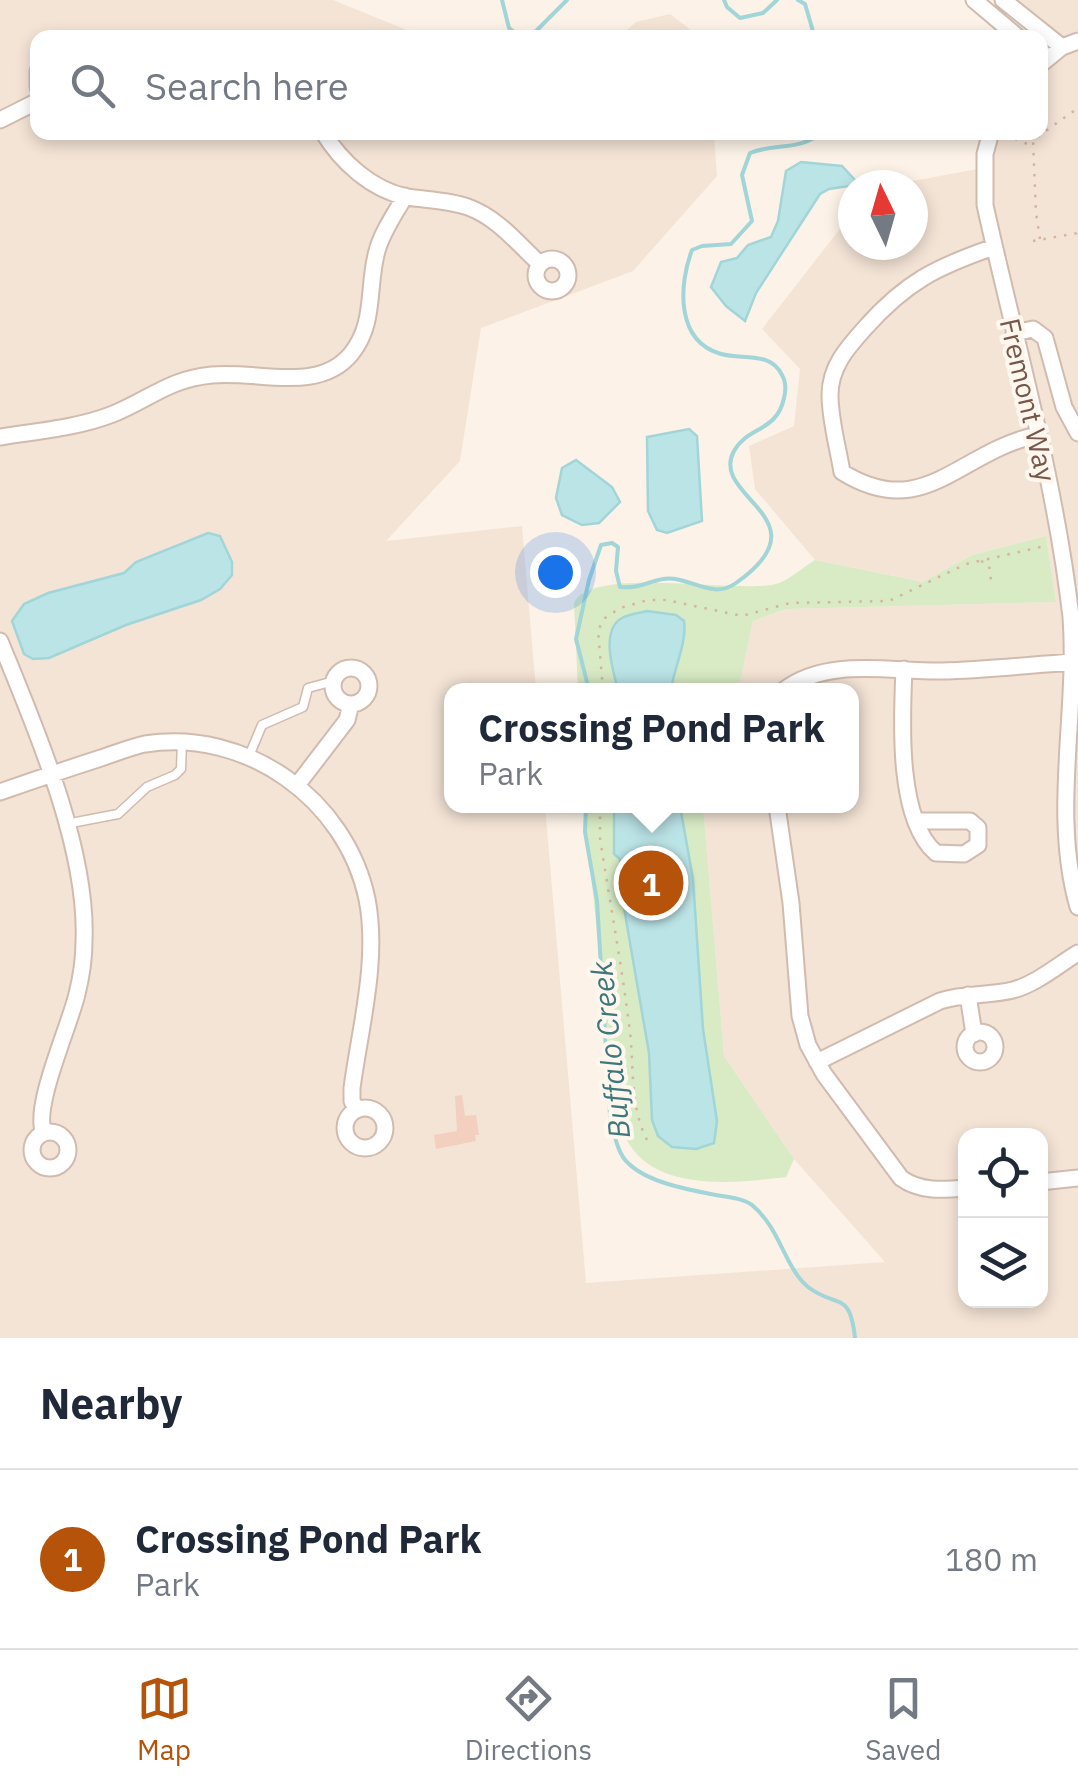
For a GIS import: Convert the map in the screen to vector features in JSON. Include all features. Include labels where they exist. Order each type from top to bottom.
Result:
[{"type":"street","points":[[974,0],[1010,30]]},
{"type":"street","points":[[1003,0],[1040,30]]},
{"type":"street","points":[[1048,37],[1062,48]]},
{"type":"street","points":[[1048,56],[1078,41]]},
{"type":"street","points":[[0,120],[30,105]]},
{"type":"street","points":[[328,140],[363,176],[405,196],[444,200],[490,218],[540,264]]},
{"type":"street","name":"Fremont Way","points":[[988,140],[983,188],[1074,605],[1075,739],[1067,818],[1070,879],[1078,907]]},
{"type":"street","points":[[0,437],[86,423],[187,379],[238,373],[295,378],[334,369],[361,341],[368,324],[377,251],[405,196]]},
{"type":"street","points":[[994,247],[954,261],[898,293],[847,347],[837,362],[830,394],[842,472],[882,491],[913,491],[998,446],[1036,435]]},
{"type":"street","points":[[1014,334],[1034,329],[1045,338],[1064,407],[1078,433]]},
{"type":"street","points":[[0,641],[50,774],[82,883],[84,942],[78,992],[40,1121],[44,1133]]},
{"type":"street","points":[[795,683],[825,672],[940,671],[1073,662]]},
{"type":"street","points":[[352,668],[366,676],[368,692],[362,701],[351,704],[335,695],[334,681],[340,672],[352,668]]},
{"type":"street","points":[[904,669],[904,766],[916,822]]},
{"type":"street","points":[[298,784],[347,720],[351,704]]},
{"type":"street","points":[[0,792],[144,744],[182,742],[249,756],[298,784],[344,842],[357,866],[367,900],[368,973],[352,1088],[357,1110]]},
{"type":"street","points":[[777,813],[791,903],[800,1016],[808,1046],[901,1178],[938,1190],[958,1189]]},
{"type":"street","points":[[817,1062],[940,1001],[1023,987],[1078,953]]},
{"type":"street","points":[[968,995],[974,1034]]},
{"type":"street","points":[[1048,1181],[1078,1178]]},
{"type":"lane","points":[[249,756],[262,726],[302,707],[308,688],[334,681]]},
{"type":"lane","points":[[66,824],[118,814],[148,787],[175,775],[180,769],[182,742]]},
{"type":"path","points":[[1048,128],[1078,108]]},
{"type":"path","points":[[1017,140],[1031,146]]},
{"type":"path","points":[[1034,140],[1031,146],[1040,240]]},
{"type":"path","points":[[1032,241],[1078,233]]},
{"type":"path","points":[[602,683],[598,630],[605,618],[620,608],[648,600],[666,600],[742,616],[790,603],[888,601],[980,560],[1050,545],[1059,538]]},
{"type":"path","points":[[980,560],[988,565],[990,581]]},
{"type":"path","points":[[600,813],[600,838],[630,1033],[634,1096],[647,1140]]},
{"type":"shaded area","points":[[0,0],[333,0],[407,30],[30,30],[30,140],[714,140],[717,176],[633,271],[481,328],[460,461],[386,541],[522,526],[535,683],[444,683],[444,813],[546,813],[586,1283],[885,1262],[794,1159],[724,1056],[704,813],[859,813],[859,683],[728,683],[740,681],[753,621],[787,609],[1056,602],[1046,536],[972,555],[923,582],[815,560],[755,489],[749,446],[794,426],[800,369],[762,329],[838,231],[838,260],[928,260],[928,178],[988,167],[994,140],[1048,140],[1048,65],[1078,48],[1078,1338],[0,1338]]},
{"type":"shaded area","points":[[1017,0],[1078,0],[1078,47],[1056,33]]},
{"type":"shaded area","points":[[670,14],[691,30],[627,30],[636,22]]},
{"type":"green space","points":[[1046,536],[1056,602],[786,609],[753,621],[740,682],[578,683],[574,603],[586,592],[607,585],[776,584],[815,560],[923,582],[972,555]]},
{"type":"green space","points":[[585,813],[704,813],[724,1056],[794,1159],[786,1177],[719,1182],[673,1176],[636,1153],[624,1134],[614,1097]]},
{"type":"water","points":[[801,162],[842,166],[846,170],[838,170],[838,188],[820,194],[756,293],[745,321],[711,287],[721,262],[737,258],[748,245],[771,237],[778,221],[786,171]]},
{"type":"water","points":[[689,429],[697,436],[702,521],[667,533],[657,530],[648,511],[647,437]]},
{"type":"water","points":[[576,460],[612,487],[620,502],[599,523],[582,525],[562,515],[556,498],[562,468]]},
{"type":"water","points":[[208,533],[220,536],[232,562],[232,575],[220,589],[201,600],[126,625],[49,658],[33,659],[24,654],[12,621],[24,604],[48,593],[124,573],[136,562]]},
{"type":"water","points":[[647,611],[676,615],[684,621],[684,638],[673,683],[616,683],[611,632],[622,618]]},
{"type":"water","points":[[614,813],[681,813],[693,879],[703,1029],[717,1121],[714,1143],[696,1149],[672,1147],[658,1136],[652,1120],[649,1053],[619,879],[620,859],[614,854]]},
{"type":"building","points":[[462,1095],[465,1116],[476,1115],[479,1135],[475,1135],[476,1141],[436,1149],[434,1135],[457,1131],[455,1096]]},
{"type":"waterway","name":"Buffalo Creek","points":[[502,0],[512,30]]},
{"type":"waterway","name":"Buffalo Creek","points":[[537,30],[567,0]]},
{"type":"waterway","name":"Buffalo Creek","points":[[724,0],[740,18],[763,13],[777,0]]},
{"type":"waterway","name":"Buffalo Creek","points":[[798,0],[805,4],[813,30]]},
{"type":"waterway","name":"Buffalo Creek","points":[[587,683],[576,639],[601,545],[612,543],[618,547],[616,571],[620,587],[673,579],[718,589],[736,583],[761,561],[771,542],[769,525],[730,468],[740,443],[769,423],[780,409],[784,380],[777,367],[763,359],[721,354],[706,347],[688,324],[683,294],[692,250],[731,244],[752,221],[742,175],[750,153],[810,140]]},
{"type":"waterway","name":"Buffalo Creek","points":[[586,813],[585,832],[597,901],[610,1115],[621,1154],[637,1171],[658,1181],[752,1205],[762,1214],[800,1279],[818,1294],[846,1307],[855,1338]]},
{"type":"place","name":"Crossing Pond Park","points":[[651,883]]}]
